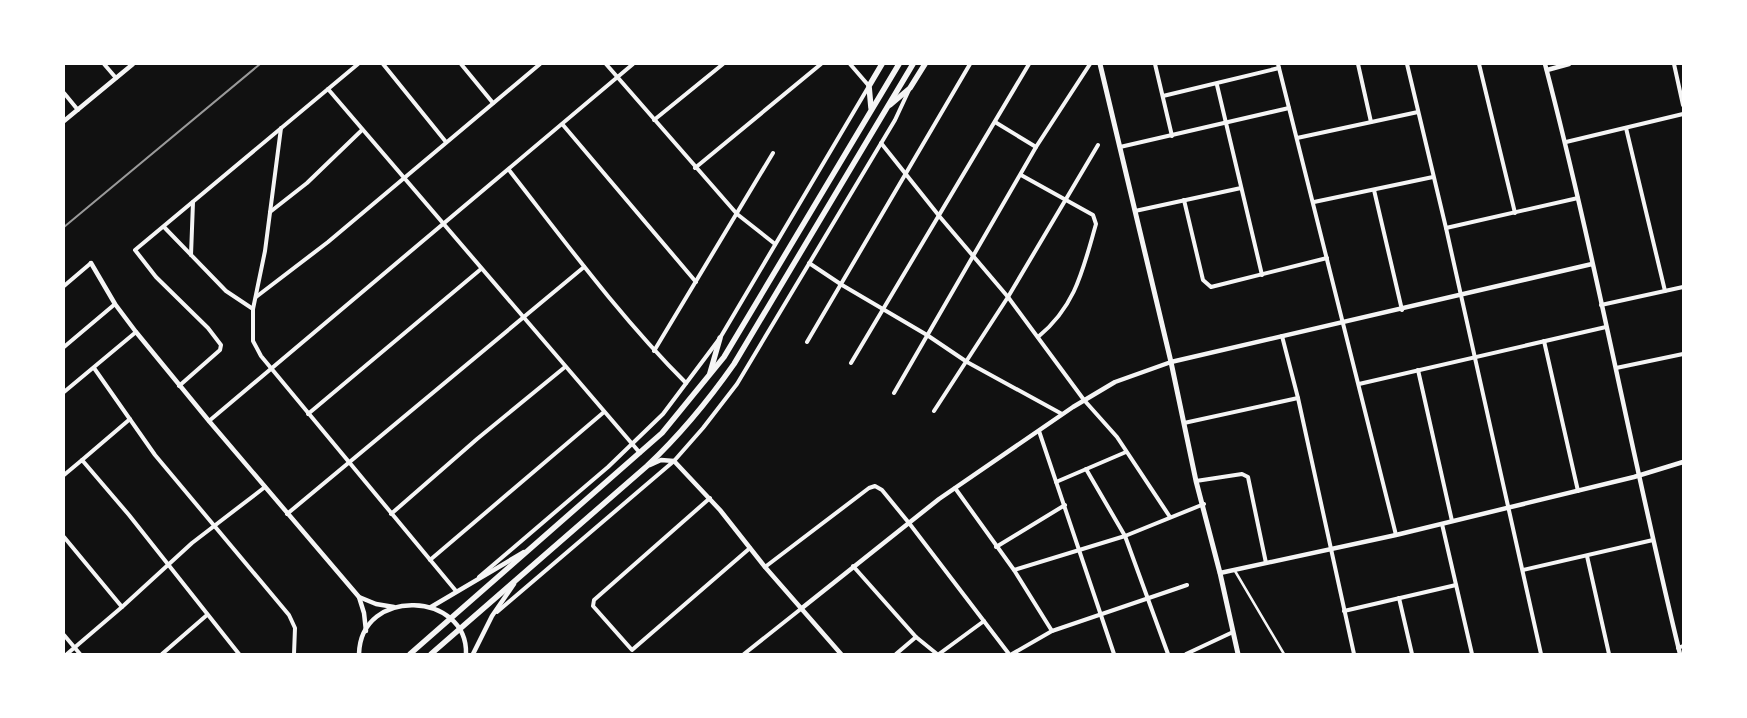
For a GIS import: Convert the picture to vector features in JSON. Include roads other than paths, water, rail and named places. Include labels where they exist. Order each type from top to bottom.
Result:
[{"type":"main road","points":[[871,108],[869,86],[882,64]]},
{"type":"main road","points":[[410,654],[662,433],[708,378],[724,358],[871,108],[899,64]]},
{"type":"main road","points":[[431,654],[669,446],[707,403],[734,364],[913,64]]},
{"type":"main road","points":[[889,106],[910,88],[925,64]]},
{"type":"main road","points":[[1100,64],[1238,654]]},
{"type":"main road","points":[[708,378],[720,338]]},
{"type":"street","points":[[104,64],[116,78]]},
{"type":"street","points":[[64,121],[133,64]]},
{"type":"street","points":[[179,386],[220,350],[221,345],[208,328],[156,278],[135,250],[358,64]]},
{"type":"street","points":[[384,64],[446,142]]},
{"type":"street","points":[[461,64],[493,102]]},
{"type":"street","points":[[256,297],[328,242],[540,64]]},
{"type":"street","points":[[606,64],[737,214],[776,244]]},
{"type":"street","points":[[209,422],[633,64]]},
{"type":"street","points":[[654,120],[722,64]]},
{"type":"street","points":[[695,168],[821,64]]},
{"type":"street","points":[[475,580],[632,445],[663,414],[720,338],[869,86],[850,64]]},
{"type":"street","points":[[807,342],[970,64]]},
{"type":"street","points":[[852,363],[1029,64]]},
{"type":"street","points":[[894,393],[1036,147],[1090,64]]},
{"type":"street","points":[[1155,64],[1172,136]]},
{"type":"street","points":[[1358,64],[1371,122]]},
{"type":"street","points":[[1407,64],[1446,228],[1541,654]]},
{"type":"street","points":[[1478,64],[1515,213]]},
{"type":"street","points":[[1545,64],[1566,142],[1638,476],[1681,647],[1680,654]]},
{"type":"street","points":[[1547,70],[1569,64]]},
{"type":"street","points":[[1674,64],[1683,104]]},
{"type":"street","points":[[1163,96],[1217,84],[1279,66],[1396,535]]},
{"type":"street","points":[[1217,84],[1262,275]]},
{"type":"street","points":[[492,616],[674,461],[737,384],[881,143],[910,88]]},
{"type":"street","points":[[328,89],[640,453]]},
{"type":"street","points":[[64,93],[78,110]]},
{"type":"street","points":[[1120,148],[1289,108]]},
{"type":"street","points":[[1297,138],[1418,112]]},
{"type":"street","points":[[1566,142],[1683,114]]},
{"type":"street","points":[[995,122],[1036,147]]},
{"type":"street","points":[[563,125],[696,282]]},
{"type":"street","points":[[281,128],[270,212],[253,309],[253,341],[261,356],[308,414],[456,591]]},
{"type":"street","points":[[1626,128],[1665,291]]},
{"type":"street","points":[[270,212],[307,183],[362,130]]},
{"type":"street","points":[[881,143],[972,256],[1008,296],[1084,400],[1106,424],[1170,517]]},
{"type":"street","points":[[934,411],[1008,296],[1098,144]]},
{"type":"street","points":[[654,351],[773,153]]},
{"type":"street","points":[[509,170],[654,351],[686,383]]},
{"type":"street","points":[[1021,175],[1093,215],[1096,224],[1078,286],[1068,305],[1049,328],[1038,337]]},
{"type":"street","points":[[1314,202],[1433,177]]},
{"type":"street","points":[[1135,210],[1241,188]]},
{"type":"street","points":[[1374,190],[1402,310]]},
{"type":"street","points":[[1446,228],[1578,198]]},
{"type":"street","points":[[1184,200],[1203,280],[1211,287],[1327,258]]},
{"type":"street","points":[[191,255],[193,202]]},
{"type":"street","points":[[164,227],[230,295],[253,309]]},
{"type":"street","points":[[64,286],[91,263],[115,304],[179,386],[359,597],[364,613],[366,631]]},
{"type":"street","points":[[809,263],[842,285],[927,335],[967,362],[1062,414]]},
{"type":"street","points":[[744,654],[853,566],[955,488],[1062,414],[1115,382],[1171,362],[1402,310],[1592,264]]},
{"type":"street","points":[[287,514],[584,266]]},
{"type":"street","points":[[308,414],[481,269]]},
{"type":"street","points":[[1601,305],[1683,287]]},
{"type":"street","points":[[64,347],[115,304]]},
{"type":"street","points":[[1359,384],[1606,327]]},
{"type":"street","points":[[64,392],[136,332]]},
{"type":"street","points":[[1282,336],[1298,398],[1354,654]]},
{"type":"street","points":[[1544,340],[1578,491]]},
{"type":"street","points":[[1616,368],[1683,354]]},
{"type":"street","points":[[391,514],[477,439],[565,367]]},
{"type":"street","points":[[94,368],[155,455],[293,623],[295,628],[294,654]]},
{"type":"street","points":[[1418,370],[1452,521]]},
{"type":"street","points":[[1184,423],[1298,398]]},
{"type":"street","points":[[430,560],[604,412]]},
{"type":"street","points":[[64,475],[130,419]]},
{"type":"street","points":[[1039,431],[1080,550],[1112,654]]},
{"type":"street","points":[[1056,482],[1126,452]]},
{"type":"street","points":[[82,460],[239,654]]},
{"type":"street","points":[[647,466],[661,460],[674,461],[710,498],[765,568],[841,654]]},
{"type":"street","points":[[1220,572],[1396,535],[1638,476],[1683,462]]},
{"type":"street","points":[[1086,469],[1125,536],[1168,654]]},
{"type":"street","points":[[1196,480],[1242,474],[1248,477],[1266,562]]},
{"type":"street","points":[[765,568],[869,488],[875,486],[882,490],[909,523],[1010,654],[1052,631],[1187,585]]},
{"type":"street","points":[[67,654],[214,526],[264,487]]},
{"type":"street","points":[[955,488],[1014,570],[1052,631]]},
{"type":"street","points":[[636,654],[592,602],[710,498]]},
{"type":"street","points":[[1014,570],[1125,536],[1204,504]]},
{"type":"street","points":[[996,547],[1064,505]]},
{"type":"street","points":[[1442,524],[1472,654]]},
{"type":"street","points":[[64,537],[122,607]]},
{"type":"street","points":[[1523,570],[1653,540]]},
{"type":"street","points":[[632,650],[750,548]]},
{"type":"street","points":[[431,607],[529,549]]},
{"type":"street","points":[[1586,556],[1609,654]]},
{"type":"street","points":[[853,566],[916,637],[938,654],[984,621]]},
{"type":"street","points":[[1234,570],[1284,654]]},
{"type":"street","points":[[473,654],[492,616],[518,578]]},
{"type":"street","points":[[1344,611],[1456,585]]},
{"type":"street","points":[[359,597],[376,604],[394,607],[418,604],[431,607],[451,620],[459,631],[466,654]]},
{"type":"street","points":[[1399,598],[1412,654]]},
{"type":"street","points":[[359,653],[366,631],[378,617],[394,607]]},
{"type":"street","points":[[163,654],[207,616]]},
{"type":"street","points":[[1186,654],[1233,632]]},
{"type":"street","points":[[64,635],[80,654]]},
{"type":"street","points":[[896,654],[916,637]]},
{"type":"railway","points":[[64,227],[260,64]]}]
